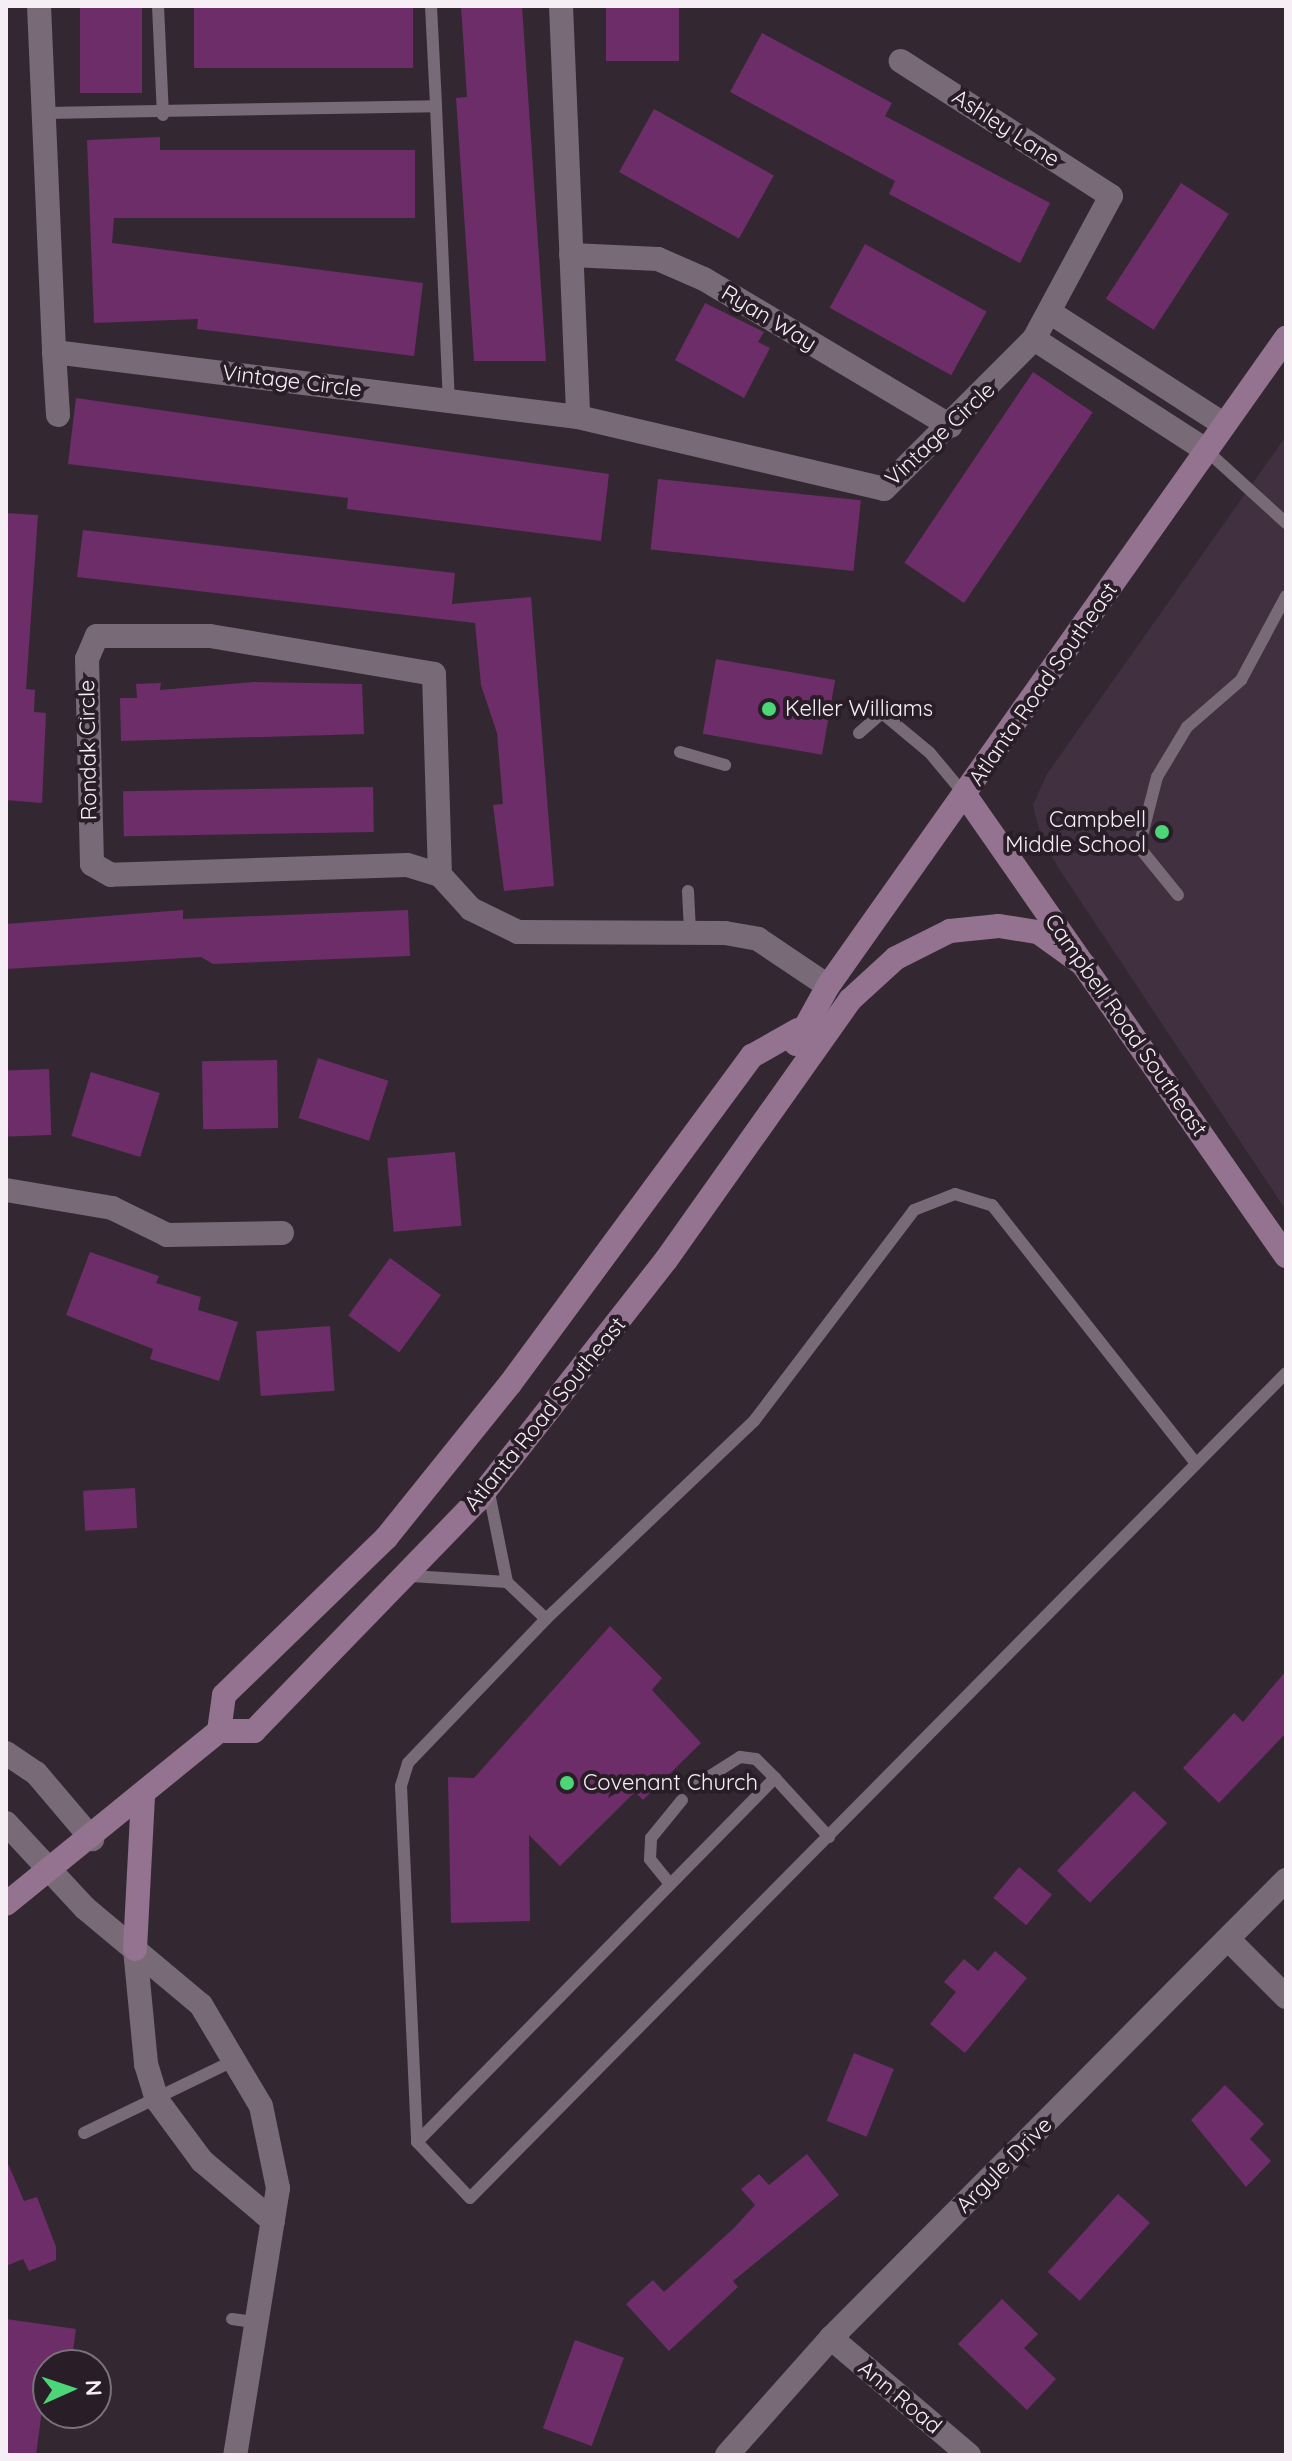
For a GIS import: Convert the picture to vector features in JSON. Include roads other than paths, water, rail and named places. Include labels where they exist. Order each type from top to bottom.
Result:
[{"type":"main road","name":"Atlanta Road Southeast","points":[[798,1030],[752,1056],[510,1384],[386,1538],[224,1695],[219,1731],[254,1731],[411,1576],[488,1488],[788,1090],[798,1030],[1286,338]]},
{"type":"main road","name":"Campbell Road Southeast","points":[[965,795],[1286,1256]]},
{"type":"main road","points":[[788,1090],[850,1000],[896,958],[950,931],[1038,932],[1084,965]]},
{"type":"main road","points":[[6,1904],[92,1839],[219,1731]]},
{"type":"main road","points":[[135,1949],[143,1796]]},
{"type":"street","points":[[39,6],[58,415]]},
{"type":"street","points":[[561,6],[578,417]]},
{"type":"street","name":"Ashley Lane","points":[[901,61],[1111,196]]},
{"type":"street","name":"Vintage Circle","points":[[54,352],[578,417],[884,489],[951,426],[1034,339],[1051,313],[1111,196]]},
{"type":"street","name":"Ryan Way","points":[[571,255],[658,259],[704,279],[951,426]]},
{"type":"street","points":[[1051,313],[1223,424]]},
{"type":"street","points":[[1034,339],[1207,451]]},
{"type":"street","name":"Rondak Circle","points":[[97,636],[210,636],[434,674],[440,875],[407,865],[111,875],[92,864],[87,659],[97,636]]},
{"type":"street","points":[[440,875],[471,909],[518,932],[690,932],[758,939],[828,986]]},
{"type":"street","points":[[6,1190],[112,1208],[167,1235],[282,1233]]},
{"type":"street","points":[[6,1753],[36,1773],[92,1839]]},
{"type":"street","points":[[6,1823],[50,1873],[201,2005],[238,2059],[270,2130],[278,2188],[260,2323],[235,2455]]},
{"type":"street","name":"Argyle Drive","points":[[727,2455],[831,2338],[1286,1880]]},
{"type":"street","points":[[1228,1939],[1286,1997]]},
{"type":"street","points":[[135,1949],[146,2064],[157,2100],[202,2161],[273,2221]]},
{"type":"street","name":"Ann Road","points":[[831,2338],[969,2455]]},
{"type":"lane","points":[[158,6],[163,115]]},
{"type":"lane","points":[[431,6],[449,401]]},
{"type":"lane","points":[[46,113],[163,115],[436,106]]},
{"type":"lane","points":[[1207,451],[1286,523]]},
{"type":"lane","points":[[1178,895],[1139,847],[1157,777],[1187,727],[1241,680],[1286,596]]},
{"type":"lane","points":[[859,733],[882,713],[965,795]]},
{"type":"lane","points":[[680,752],[725,765]]},
{"type":"lane","points":[[688,891],[690,932]]},
{"type":"lane","points":[[1195,1462],[992,1205],[955,1194],[914,1210],[754,1421],[546,1619],[408,1763],[401,1786],[417,2142],[470,2198],[1286,1373]]},
{"type":"lane","points":[[488,1488],[507,1582],[546,1619]]},
{"type":"lane","points":[[411,1576],[507,1582]]},
{"type":"lane","points":[[699,1783],[740,1757],[756,1759],[829,1837]]},
{"type":"lane","points":[[417,2142],[775,1778]]},
{"type":"lane","points":[[670,1884],[650,1859],[651,1838],[682,1800]]},
{"type":"lane","points":[[84,2133],[238,2059]]},
{"type":"lane","points":[[232,2319],[260,2323]]},
{"type":"place","name":"Keller Williams","points":[[769,709]]},
{"type":"place","name":"Campbell Middle School","points":[[1162,832]]},
{"type":"place","name":"Covenant Church","points":[[567,1783]]}]
